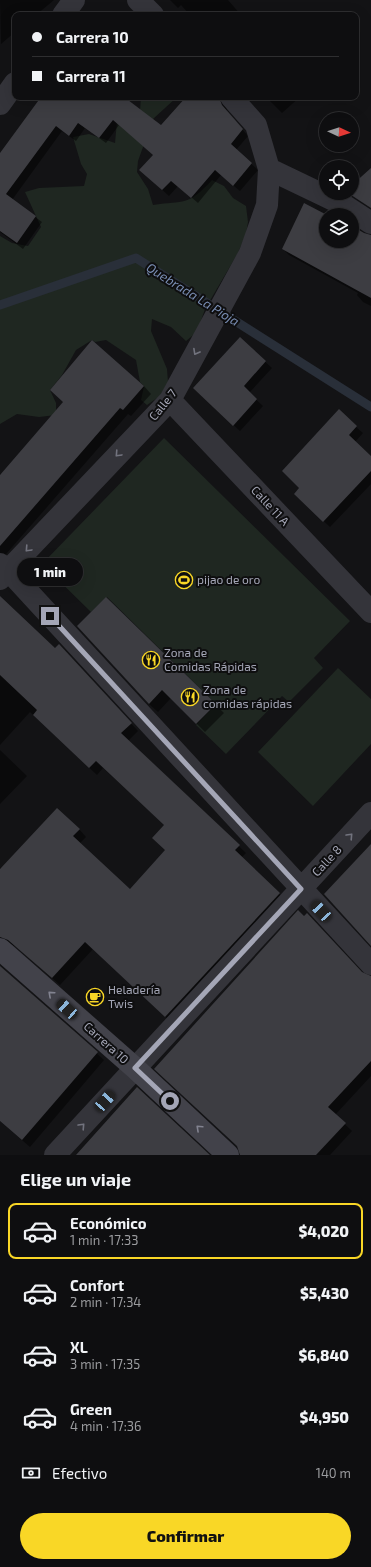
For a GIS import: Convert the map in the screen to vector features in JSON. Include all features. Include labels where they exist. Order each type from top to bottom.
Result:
[{"type":"main road","name":"Carrera 10","points":[[0,949],[135,1068],[228,1155]]},
{"type":"street","points":[[65,12],[74,0]]},
{"type":"street","points":[[138,0],[149,12]]},
{"type":"street","points":[[0,104],[12,87]]},
{"type":"street","name":"Calle 7","points":[[3,571],[170,400],[216,318],[250,252],[267,205],[269,169],[256,125],[235,100]]},
{"type":"street","points":[[269,169],[342,204],[371,223]]},
{"type":"street","name":"Calle 11 A","points":[[170,400],[371,612]]},
{"type":"street","points":[[3,571],[371,964]]},
{"type":"street","name":"Calle 8","points":[[55,1155],[371,814]]},
{"type":"shaded area","points":[[141,100],[174,100],[153,119],[138,161],[137,172],[148,189],[153,205],[185,201],[197,195],[212,180],[224,186],[233,198],[246,206],[248,222],[246,234],[238,253],[205,309],[197,332],[186,341],[171,327],[152,319],[151,331],[167,369],[168,382],[160,396],[147,405],[141,400],[144,386],[140,382],[136,360],[106,340],[95,342],[92,340],[76,350],[62,375],[50,390],[56,403],[56,415],[39,417],[17,414],[0,424],[0,236],[12,243],[28,246],[41,227],[25,192],[39,188],[84,186],[87,174],[81,164],[73,137],[89,134],[115,143],[117,121],[140,111]]},
{"type":"shaded area","name":"pijao de oro","points":[[164,438],[350,621],[314,658],[323,668],[289,702],[282,696],[226,754],[196,725],[216,704],[107,597],[91,612],[42,564]]},
{"type":"shaded area","points":[[338,668],[371,699],[371,744],[313,806],[258,752]]},
{"type":"building","points":[[39,100],[128,100],[161,125],[183,100],[220,100],[222,105],[243,129],[231,144],[252,163],[233,186],[215,170],[191,198],[171,181],[162,190],[139,170],[153,155],[113,120],[99,138],[78,123],[69,136],[56,126],[6,194],[36,216],[17,243],[0,231],[0,153]]},
{"type":"building","points":[[371,168],[371,208],[359,200],[359,179]]},
{"type":"building","points":[[304,203],[319,211],[319,248],[359,248],[359,230],[371,235],[371,298],[282,249]]},
{"type":"building","points":[[240,337],[266,361],[244,386],[257,399],[233,426],[193,388]]},
{"type":"building","points":[[92,340],[144,386],[123,410],[120,408],[0,546],[0,475],[63,402],[50,390]]},
{"type":"building","points":[[339,409],[357,426],[349,435],[371,456],[371,471],[323,522],[294,494],[299,488],[282,471]]},
{"type":"building","points":[[0,596],[55,648],[59,644],[132,723],[121,733],[240,845],[235,850],[280,893],[165,1017],[85,942],[52,978],[8,940],[0,937],[0,869],[57,808],[80,829],[73,836],[130,889],[165,850],[152,838],[164,825],[96,761],[89,768],[33,715],[37,710],[0,675]]},
{"type":"building","name":"Zona de Comidas Rápidas","points":[[106,597],[216,704],[196,724],[162,690],[149,704],[77,626]]},
{"type":"building","points":[[371,844],[371,946],[324,894]]},
{"type":"building","points":[[298,910],[304,916],[307,913],[362,972],[371,976],[371,1061],[328,1107],[346,1123],[316,1155],[240,1155],[237,1146],[154,1069]]},
{"type":"building","points":[[0,966],[98,1052],[22,1140],[0,1121]]},
{"type":"building","points":[[137,1087],[210,1155],[76,1155]]},
{"type":"waterway","name":"Quebrada La Pioja","points":[[0,305],[136,258],[371,407]]},
{"type":"place","name":"pijao de oro","points":[[184,580]]},
{"type":"place","name":"Zona de Comidas Rápidas","points":[[151,660]]},
{"type":"place","name":"Zona de comidas rápidas","points":[[190,697]]},
{"type":"place","name":"Heladería Twis","points":[[95,997]]},
{"type":"route","points":[[50,616],[301,889],[135,1068],[170,1101]]}]
